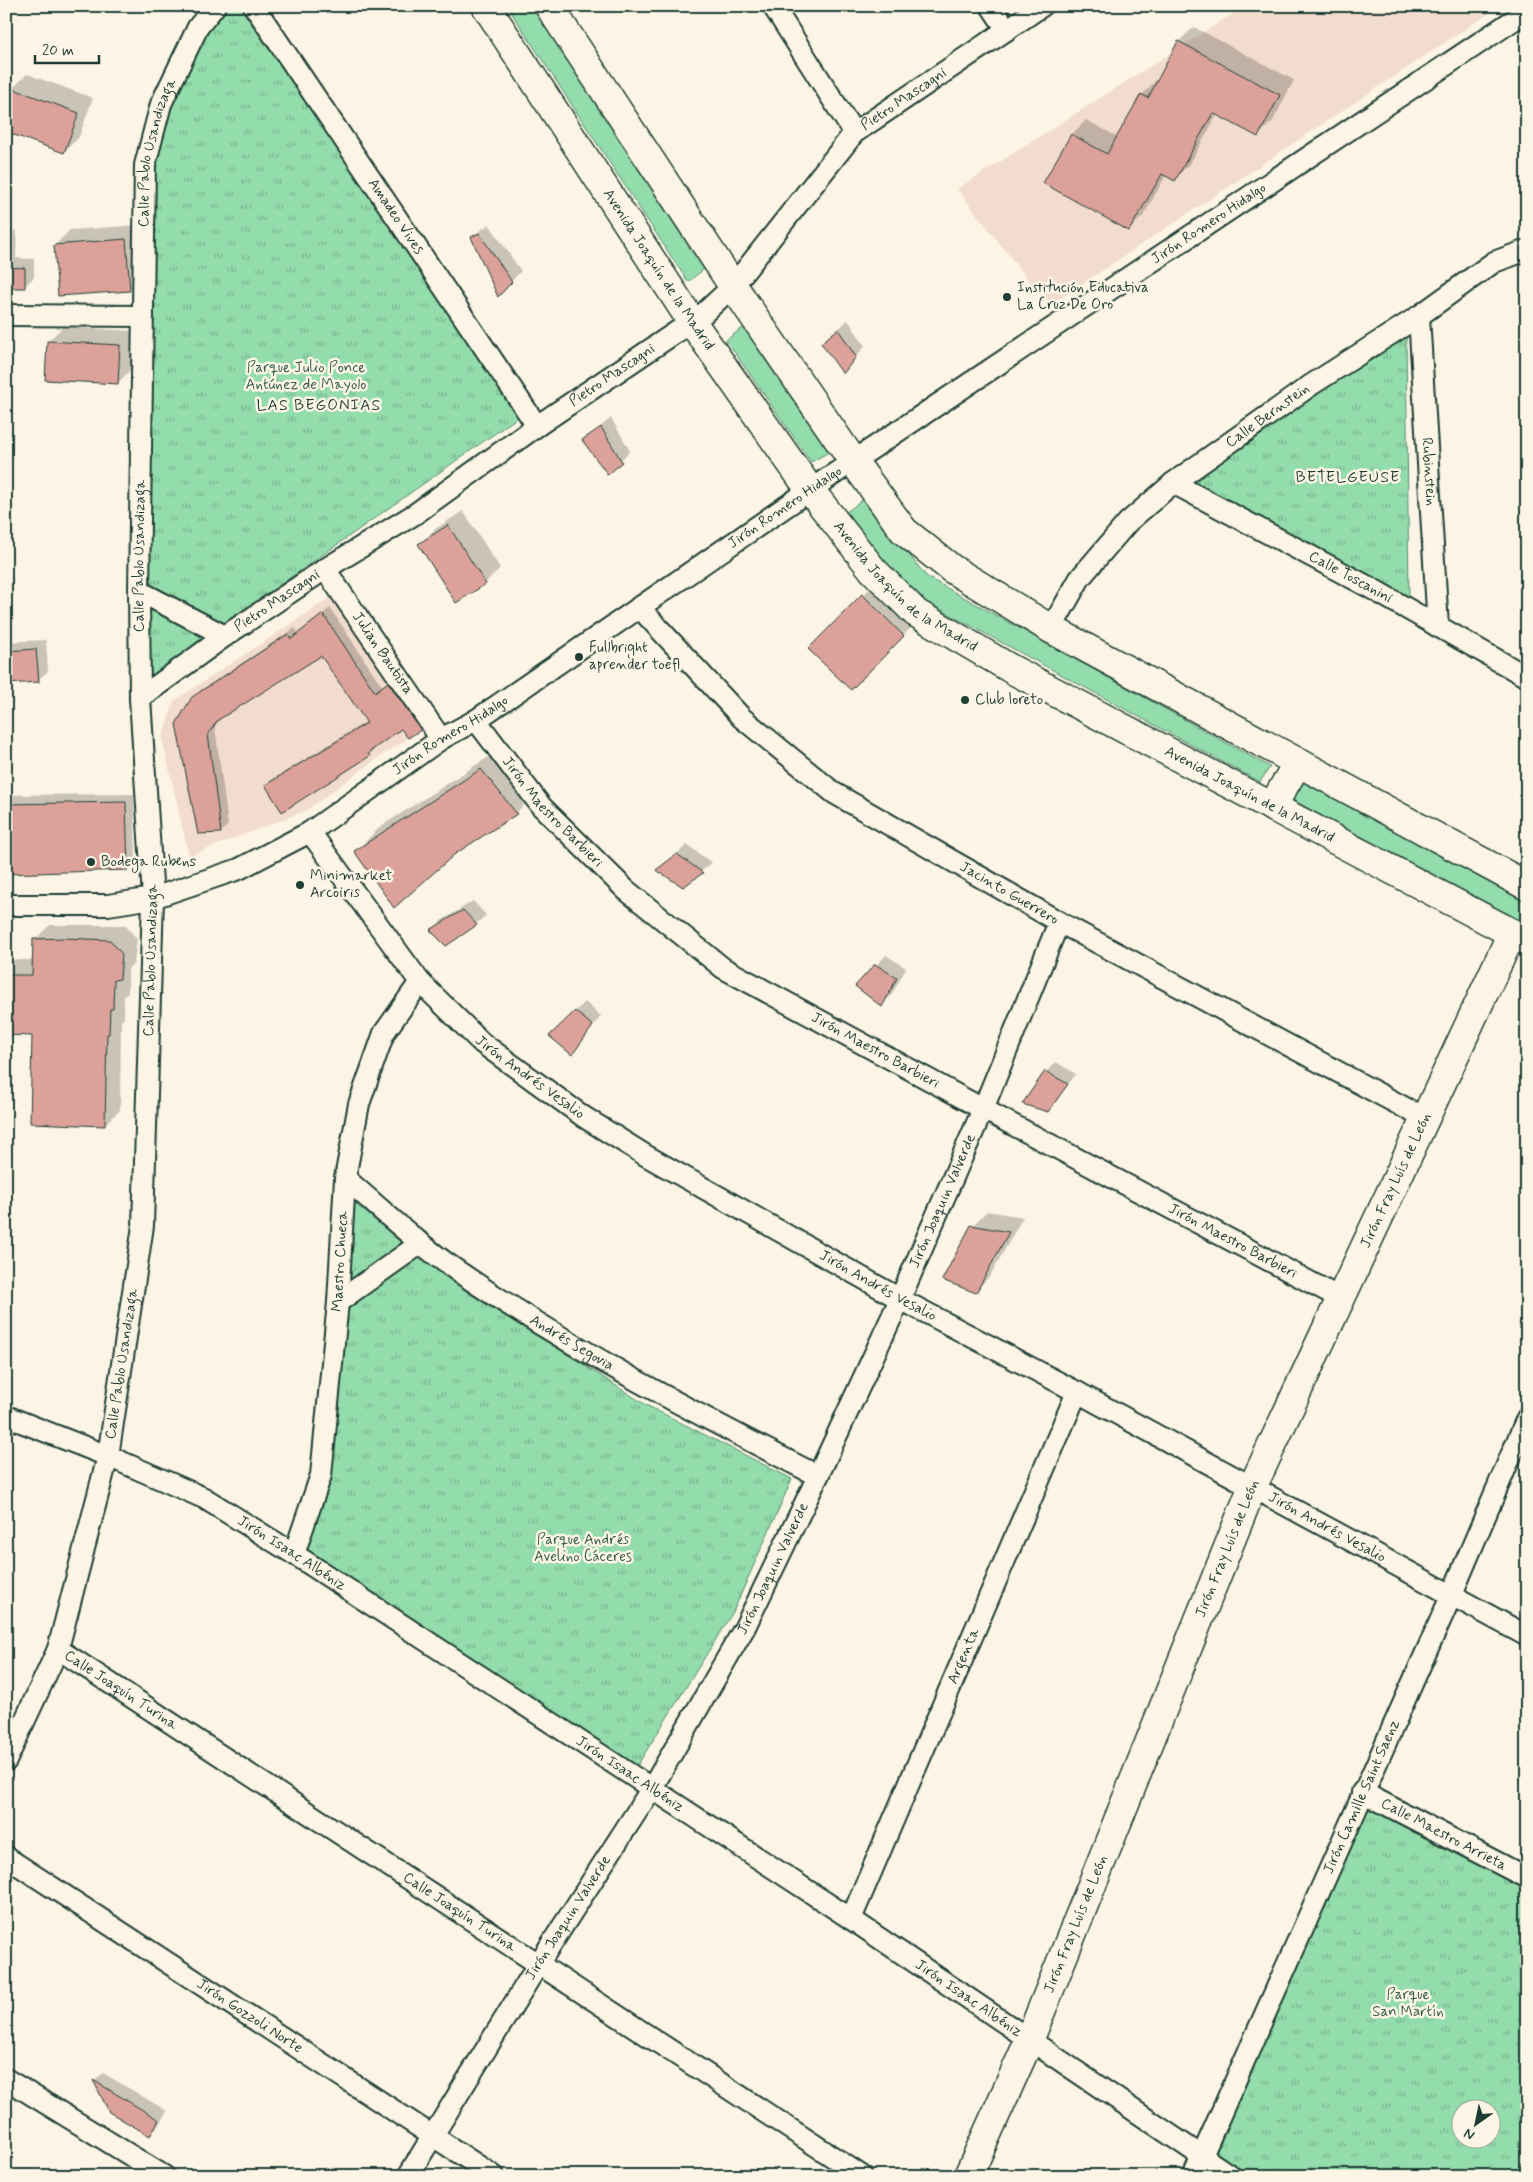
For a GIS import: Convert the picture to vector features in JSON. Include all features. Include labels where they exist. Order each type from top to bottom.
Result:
[{"type":"street","name":"Calle Pablo Usandizaga","points":[[6,1761],[58,1648],[108,1456],[143,1226],[153,898],[140,698],[139,590],[145,166],[161,104],[198,27],[215,6]]},
{"type":"street","name":"Amadeo Vives","points":[[254,6],[537,426]]},
{"type":"street","name":"Avenida Joaquín de la Madrid","points":[[486,6],[692,322],[810,490],[873,570],[916,613],[1013,670],[1519,937]]},
{"type":"street","points":[[549,6],[733,286],[853,461],[904,531],[952,570],[1051,630],[1527,886]]},
{"type":"street","points":[[773,6],[854,133]]},
{"type":"street","points":[[991,6],[1007,30]]},
{"type":"street","name":"Pietro Mascagni","points":[[140,698],[226,636],[325,569],[415,514],[537,426],[692,322],[733,286],[854,133],[1042,6]]},
{"type":"street","name":"Jirón Romero Hidalgo","points":[[6,906],[108,905],[153,898],[239,869],[310,832],[441,739],[476,720],[810,490],[1527,11]]},
{"type":"street","name":"Calle Bernstein","points":[[1051,630],[1080,578],[1128,522],[1173,483],[1311,385],[1419,316],[1494,262],[1527,250]]},
{"type":"street","points":[[6,315],[143,316]]},
{"type":"street","name":"Rubinstein","points":[[1419,316],[1438,626]]},
{"type":"street","name":"Calle Toscanini","points":[[1173,483],[1369,587],[1527,677]]},
{"type":"street","name":"Julian Bautista","points":[[325,569],[441,739]]},
{"type":"street","points":[[139,590],[226,636]]},
{"type":"street","name":"Jacinto Guerrero","points":[[639,607],[742,718],[834,793],[1059,922],[1424,1118]]},
{"type":"street","name":"Jirón Maestro Barbieri","points":[[476,720],[541,806],[626,890],[723,968],[983,1109],[1340,1298]]},
{"type":"street","points":[[1272,807],[1298,762]]},
{"type":"street","name":"Jirón Andrés Vesalio","points":[[310,832],[420,982],[482,1043],[584,1118],[645,1155],[900,1299],[1077,1392],[1527,1636]]},
{"type":"street","name":"Jirón Joaquin Valverde","points":[[408,2176],[539,1964],[652,1788],[745,1627],[900,1299],[983,1109],[1059,922]]},
{"type":"street","name":"Jirón Fray Luís de León","points":[[968,2176],[1029,2041],[1252,1488],[1424,1118],[1519,937]]},
{"type":"street","name":"Maestro Chueca","points":[[294,1554],[321,1475],[338,1302],[345,1178],[359,1104],[384,1033],[420,982]]},
{"type":"street","name":"Andrés Segovia","points":[[345,1178],[421,1243],[458,1271],[548,1330],[665,1398],[818,1476]]},
{"type":"street","points":[[338,1302],[421,1243]]},
{"type":"street","name":"Argenta","points":[[851,1919],[1077,1392]]},
{"type":"street","name":"Jirón Isaac Albéniz","points":[[6,1416],[108,1456],[204,1498],[294,1554],[851,1919],[1231,2176]]},
{"type":"street","name":"Jirón Camille Saint Saenz","points":[[1193,2176],[1362,1792],[1452,1594],[1527,1418]]},
{"type":"street","name":"Calle Joaquín Turina","points":[[58,1648],[862,2176]]},
{"type":"street","name":"Calle Maestro Arrieta","points":[[1362,1792],[1527,1878]]},
{"type":"street","name":"Jirón Gozzoli Norte","points":[[6,1856],[494,2176]]},
{"type":"street","points":[[6,2079],[164,2176]]},
{"type":"shaded area","points":[[1245,6],[1500,6],[1049,306],[957,189]]},
{"type":"shaded area","points":[[333,596],[423,729],[378,758],[307,810],[189,856],[162,738],[174,701]]},
{"type":"green space","name":"Parque Julio Ponce Antúnez de Mayolo","points":[[224,6],[239,6],[521,415],[223,625],[147,585],[152,170],[167,107],[202,30]]},
{"type":"green space","points":[[507,6],[532,6],[704,269],[688,282]]},
{"type":"green space","points":[[744,327],[829,452],[811,462],[726,340]]},
{"type":"green space","points":[[1406,333],[1409,599],[1186,478]]},
{"type":"green space","points":[[864,499],[927,577],[1270,767],[1260,782],[908,592],[845,513]]},
{"type":"green space","points":[[146,599],[213,634],[152,684]]},
{"type":"green space","points":[[1302,782],[1527,901],[1527,930],[1291,799]]},
{"type":"green space","points":[[344,1194],[404,1245],[344,1291]]},
{"type":"green space","name":"Parque Andrés Avelino Cáceres","points":[[415,1256],[646,1405],[792,1479],[733,1612],[635,1769],[302,1552],[345,1306]]},
{"type":"green space","name":"Parque San Martín","points":[[1369,1807],[1527,1890],[1527,2176],[1245,2176],[1211,2154]]},
{"type":"building","points":[[1178,41],[1280,95],[1258,137],[1213,113],[1175,181],[1162,174],[1129,231],[1043,183],[1071,134],[1107,154],[1141,94],[1148,98]]},
{"type":"building","points":[[11,88],[79,113],[64,153],[6,132],[6,102]]},
{"type":"building","points":[[479,233],[512,282],[498,297],[471,237]]},
{"type":"building","points":[[126,239],[130,291],[58,296],[54,245]]},
{"type":"building","points":[[6,267],[25,268],[25,288],[6,288]]},
{"type":"building","points":[[838,329],[856,357],[843,374],[821,343]]},
{"type":"building","points":[[47,341],[120,345],[118,384],[45,380]]},
{"type":"building","points":[[601,427],[622,462],[608,475],[582,440]]},
{"type":"building","points":[[448,525],[486,584],[456,603],[418,544]]},
{"type":"building","points":[[862,594],[904,636],[851,690],[808,649]]},
{"type":"building","points":[[323,614],[375,692],[388,682],[421,730],[408,738],[401,729],[368,753],[370,756],[282,812],[265,785],[367,723],[321,656],[218,720],[208,734],[221,833],[198,834],[176,724],[192,697],[288,634],[291,639]]},
{"type":"building","points":[[36,649],[39,682],[6,684],[6,651]]},
{"type":"building","points":[[481,769],[517,814],[455,854],[394,908],[354,851]]},
{"type":"building","points":[[126,802],[128,870],[6,874],[6,804]]},
{"type":"building","points":[[677,854],[703,873],[683,887],[656,870]]},
{"type":"building","points":[[463,910],[477,925],[446,946],[430,930]]},
{"type":"building","points":[[33,939],[110,940],[122,954],[120,979],[114,980],[113,1009],[110,1009],[109,1034],[107,1034],[105,1126],[30,1123],[32,1036],[6,1035],[6,975],[32,975]]},
{"type":"building","points":[[875,964],[897,978],[882,1007],[855,986]]},
{"type":"building","points":[[575,1011],[593,1026],[572,1055],[549,1036]]},
{"type":"building","points":[[1045,1071],[1068,1084],[1048,1112],[1022,1104]]},
{"type":"building","points":[[971,1225],[1009,1232],[976,1293],[942,1280]]},
{"type":"building","points":[[93,2080],[159,2120],[150,2136],[109,2112]]},
{"type":"place","name":"Institución Educativa La Cruz De Oro","points":[[1007,297]]},
{"type":"place","name":"Fullbright aprender toefl","points":[[579,657]]},
{"type":"place","name":"Club loreto","points":[[965,700]]},
{"type":"place","name":"Bodega Rubens","points":[[91,862]]},
{"type":"place","name":"Minimarket Arcoiris","points":[[300,885]]},
{"type":"district","name":"LAS BEGONIAS","points":[[319,405]]},
{"type":"district","name":"BETELGEUSE","points":[[1348,477]]}]
